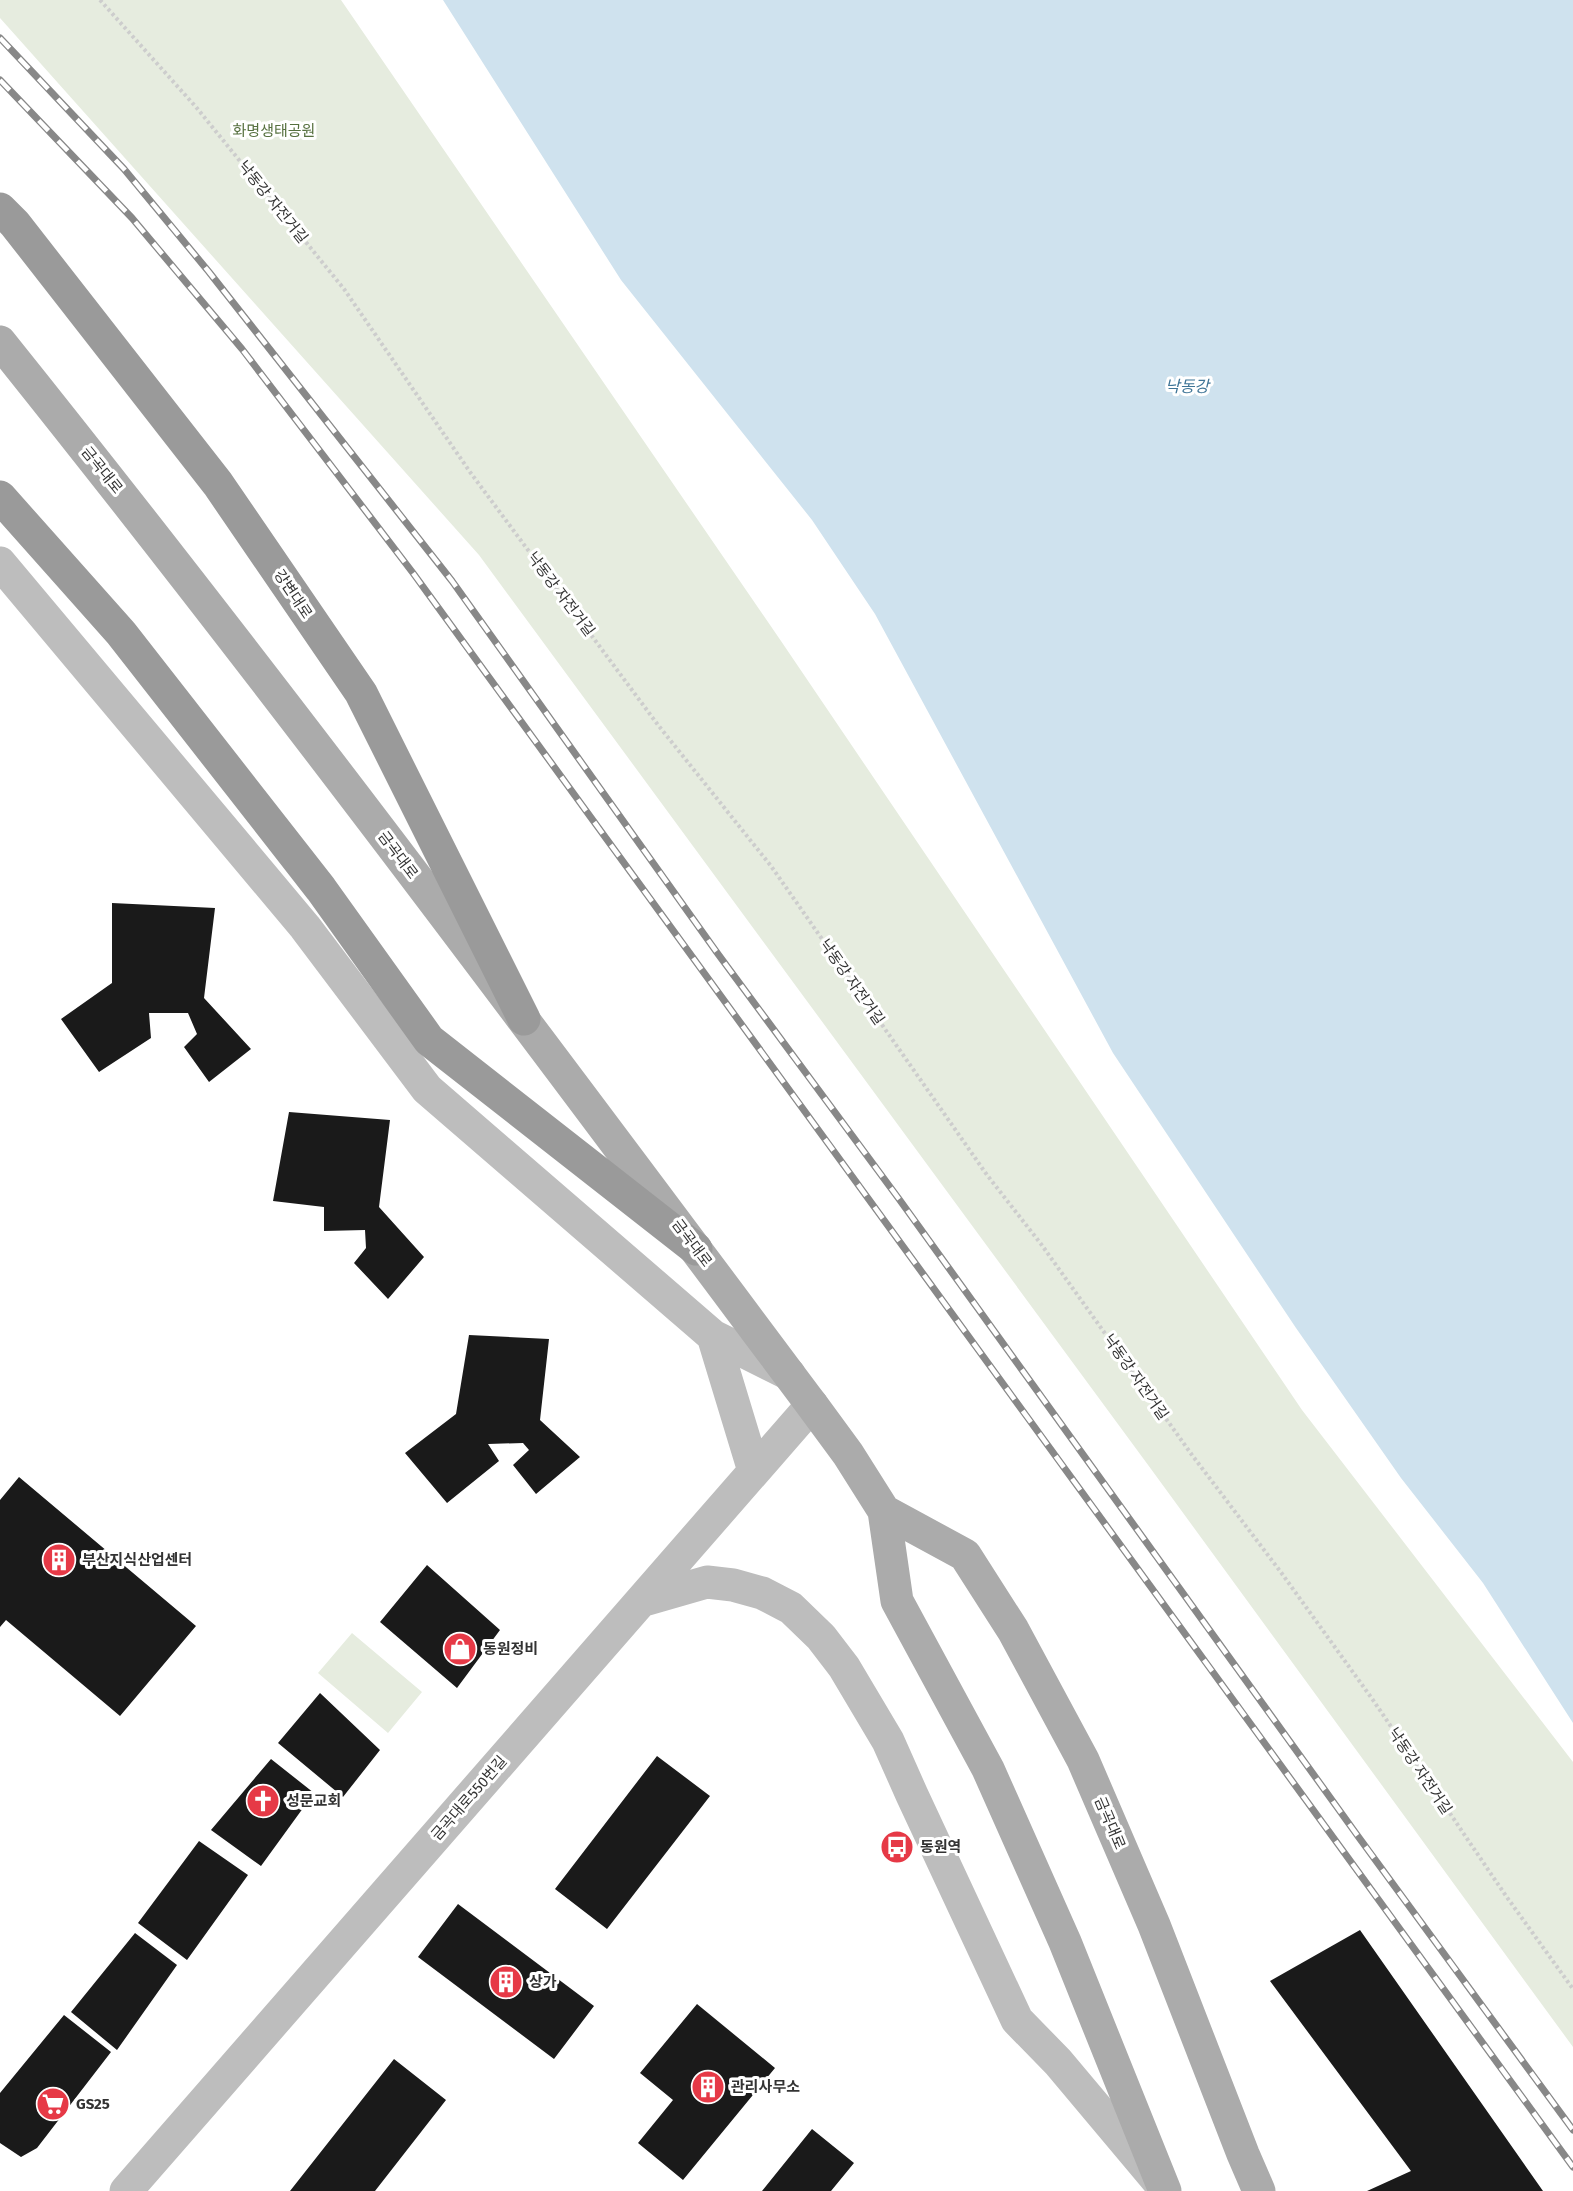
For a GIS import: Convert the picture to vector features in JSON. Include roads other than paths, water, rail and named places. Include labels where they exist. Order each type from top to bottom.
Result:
[{"type":"highway","name":"강변대로","points":[[0,209],[15,224],[218,484],[361,693],[524,1020]]},
{"type":"highway","points":[[0,497],[121,633],[321,889],[429,1040],[696,1249]]},
{"type":"main road","name":"금곡대로","points":[[0,342],[135,510],[524,1020],[812,1405],[884,1511],[897,1601],[988,1769],[1065,1942],[1164,2189]]},
{"type":"main road","name":"금곡대로","points":[[884,1511],[965,1555],[1013,1630],[1083,1760],[1154,1925],[1259,2191]]},
{"type":"street","name":"금곡대로","points":[[0,563],[304,927],[427,1089],[713,1336],[789,1374]]},
{"type":"street","points":[[713,1336],[754,1471]]},
{"type":"street","name":"금곡대로550번길","points":[[126,2191],[812,1405]]},
{"type":"street","points":[[641,1601],[707,1582],[733,1585],[762,1593],[791,1608],[821,1636],[844,1667],[888,1741],[1017,2020],[1058,2062],[1164,2189]]},
{"type":"water","name":"낙동강","points":[[443,0],[1573,0],[1573,1723],[1483,1583],[1401,1478],[1296,1328],[1113,1053],[875,614],[812,520],[621,280]]},
{"type":"railway","points":[[0,38],[124,169],[209,272],[452,581],[718,954],[899,1199],[1360,1839],[1573,2130]]},
{"type":"railway","points":[[0,80],[132,218],[242,349],[413,573],[1573,2167]]},
{"type":"place","name":"부산지식산업센터","points":[[59,1560]]},
{"type":"place","name":"동원정비","points":[[460,1649]]},
{"type":"place","name":"성문교회","points":[[263,1801]]},
{"type":"place","name":"동원역","points":[[897,1847]]},
{"type":"place","name":"상가","points":[[506,1982]]},
{"type":"place","name":"관리사무소","points":[[708,2087]]},
{"type":"place","name":"GS25","points":[[53,2104]]},
{"type":"park label","name":"화명생태공원","points":[[274,131]]}]
